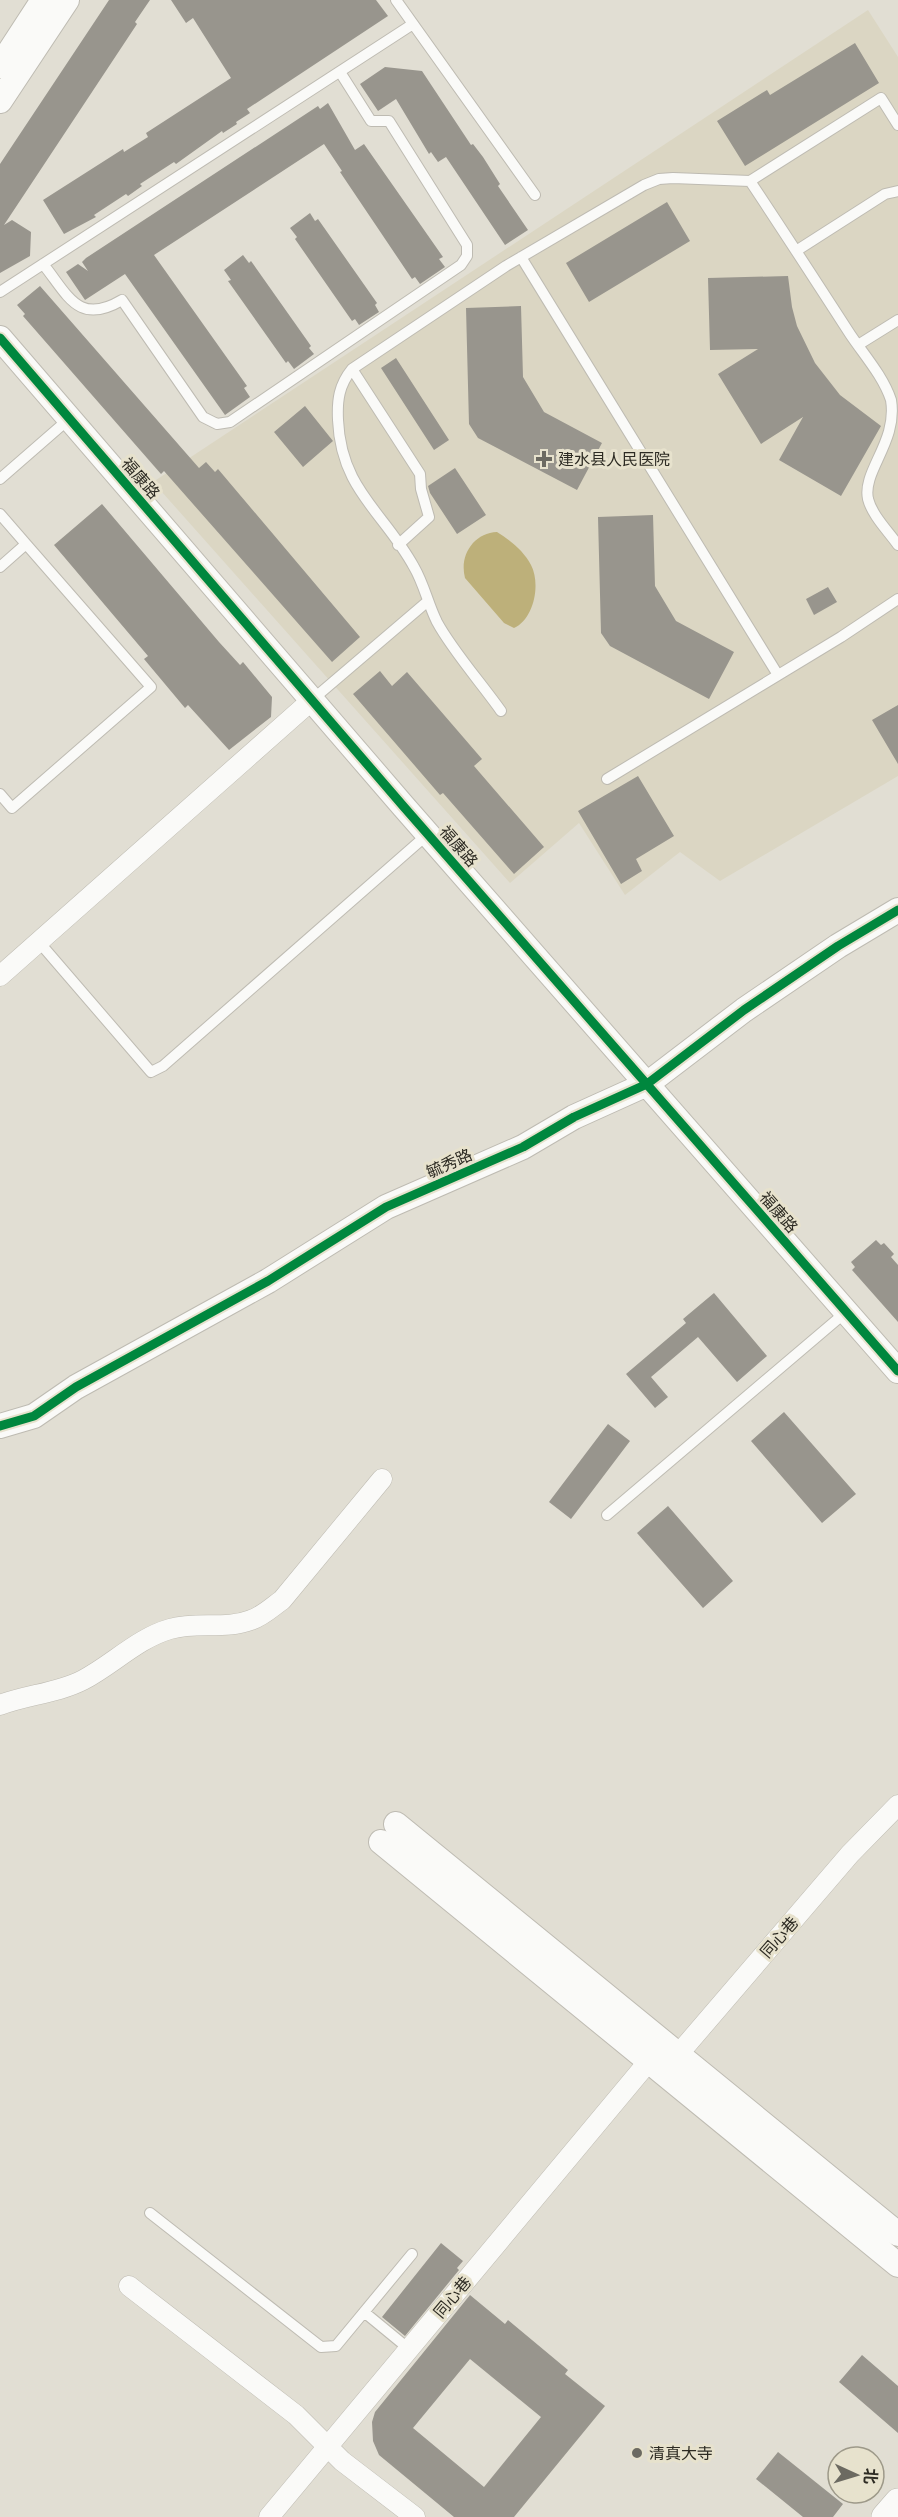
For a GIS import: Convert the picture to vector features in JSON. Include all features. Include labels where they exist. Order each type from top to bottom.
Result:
[{"type":"main road","points":[[885,2517],[898,2502]]},
{"type":"street","points":[[0,66],[44,0]]},
{"type":"street","points":[[0,101],[67,0]]},
{"type":"street","name":"福康路","points":[[0,338],[428,834],[898,1371]]},
{"type":"street","points":[[0,976],[312,700]]},
{"type":"street","name":"毓秀路","points":[[0,1426],[34,1416],[76,1387],[268,1281],[386,1207],[523,1147],[574,1117],[647,1084],[744,1010],[838,946],[898,910]]},
{"type":"street","points":[[0,1705],[82,1680],[151,1637],[170,1629],[185,1626],[232,1625],[264,1614],[282,1600],[382,1479]]},
{"type":"street","name":"同心巷","points":[[269,2517],[409,2349],[663,2062],[850,1854],[898,1805]]},
{"type":"street","points":[[389,1833],[663,2062],[898,2265]]},
{"type":"street","points":[[663,2062],[898,2234]]},
{"type":"street","points":[[129,2286],[296,2415],[342,2461],[415,2517]]},
{"type":"lane","points":[[396,0],[535,195]]},
{"type":"lane","points":[[0,292],[413,24]]},
{"type":"lane","points":[[43,264],[81,309],[99,310],[122,300],[203,417],[217,424],[230,422],[461,265],[467,256],[467,245],[388,121],[371,121],[340,72]]},
{"type":"lane","points":[[501,711],[438,623],[414,567],[351,478],[342,454],[337,406],[341,385],[352,369],[521,257],[645,185],[659,179],[673,178],[750,181],[881,98],[898,125]]},
{"type":"lane","points":[[750,181],[886,388],[894,413],[893,432],[870,484],[868,495],[872,509],[898,545]]},
{"type":"lane","points":[[796,251],[885,194],[898,190]]},
{"type":"lane","points":[[521,257],[778,675]]},
{"type":"lane","points":[[858,345],[898,320]]},
{"type":"lane","points":[[352,369],[420,474],[421,489],[429,517],[398,544]]},
{"type":"lane","points":[[0,479],[70,418]]},
{"type":"lane","points":[[0,514],[151,687],[12,808],[0,794]]},
{"type":"lane","points":[[0,567],[26,544]]},
{"type":"lane","points":[[607,779],[898,599]]},
{"type":"lane","points":[[312,700],[428,601]]},
{"type":"lane","points":[[39,942],[152,1072],[163,1066],[428,834]]},
{"type":"lane","points":[[607,1515],[846,1312]]},
{"type":"lane","points":[[150,2212],[321,2347],[336,2346],[412,2254]]},
{"type":"lane","points":[[364,2312],[409,2349]]},
{"type":"shaded area","name":"建水县人民医院","points":[[868,10],[898,57],[898,776],[720,881],[680,852],[625,895],[579,823],[510,883],[153,482]]},
{"type":"shaded area","points":[[497,532],[521,551],[534,573],[535,591],[531,609],[521,623],[514,628],[504,623],[465,578],[464,561],[470,547],[481,536]]},
{"type":"building","points":[[109,0],[150,0],[135,22],[137,24],[4,225],[12,220],[31,232],[30,256],[0,273],[0,164]]},
{"type":"building","points":[[171,0],[376,0],[388,16],[247,109],[250,113],[236,122],[237,124],[223,133],[222,131],[176,164],[174,162],[140,184],[142,186],[128,196],[126,194],[94,215],[96,217],[64,234],[43,200],[123,149],[124,152],[148,137],[146,133],[231,78],[193,18],[186,23]]},
{"type":"building","points":[[855,43],[879,83],[745,166],[717,121],[767,90],[770,95]]},
{"type":"building","points":[[385,67],[422,71],[471,145],[473,144],[483,157],[500,184],[498,186],[528,230],[505,245],[446,157],[438,162],[431,152],[429,154],[396,99],[378,111],[360,84]]},
{"type":"building","points":[[328,103],[355,150],[364,144],[443,257],[439,259],[445,267],[420,284],[415,277],[412,279],[340,172],[342,171],[324,144],[154,255],[247,386],[244,388],[250,397],[225,415],[125,274],[85,300],[66,272],[78,264],[88,271],[82,262],[86,258],[318,106],[320,109]]},
{"type":"building","points":[[667,202],[690,241],[589,302],[566,263]]},
{"type":"building","points":[[310,213],[315,221],[318,219],[377,303],[375,305],[379,312],[359,325],[355,319],[352,321],[295,239],[297,237],[290,228]]},
{"type":"building","points":[[243,255],[249,263],[251,261],[311,346],[309,348],[314,354],[294,369],[288,361],[286,363],[228,281],[231,280],[224,270]]},
{"type":"building","points":[[788,276],[797,326],[815,363],[840,395],[881,426],[841,496],[779,460],[803,417],[761,444],[718,374],[758,349],[710,350],[708,278]]},
{"type":"building","points":[[40,286],[199,468],[206,462],[215,472],[218,469],[360,637],[332,662],[164,471],[161,474],[23,316],[25,314],[17,305]]},
{"type":"building","points":[[521,306],[523,377],[544,412],[602,443],[577,490],[478,438],[469,424],[466,308]]},
{"type":"building","points":[[396,358],[449,440],[434,450],[381,368]]},
{"type":"building","points":[[305,406],[333,441],[303,467],[274,432]]},
{"type":"building","points":[[455,468],[486,515],[457,534],[430,493],[428,486]]},
{"type":"building","points":[[102,504],[219,642],[240,665],[243,662],[272,697],[271,717],[229,750],[188,705],[185,708],[144,659],[148,656],[54,545]]},
{"type":"building","points":[[653,515],[655,586],[676,621],[734,652],[709,699],[610,646],[601,633],[598,517]]},
{"type":"building","points":[[828,587],[837,602],[814,615],[806,599]]},
{"type":"building","points":[[380,671],[392,686],[407,672],[482,759],[474,766],[544,847],[514,874],[443,793],[440,795],[353,694]]},
{"type":"building","points":[[898,705],[898,764],[872,720]]},
{"type":"building","points":[[638,776],[674,836],[636,859],[642,871],[621,884],[578,811]]},
{"type":"building","points":[[876,1240],[881,1245],[884,1243],[894,1254],[891,1257],[898,1265],[898,1322],[852,1270],[855,1267],[851,1262]]},
{"type":"building","points":[[714,1293],[767,1356],[737,1382],[698,1337],[651,1377],[668,1397],[655,1408],[626,1374],[686,1323],[683,1319]]},
{"type":"building","points":[[784,1412],[856,1494],[822,1523],[751,1441]]},
{"type":"building","points":[[608,1424],[630,1441],[571,1519],[549,1502]]},
{"type":"building","points":[[668,1506],[733,1581],[703,1608],[637,1533]]},
{"type":"building","points":[[441,2243],[463,2261],[457,2268],[459,2270],[405,2336],[382,2317]]},
{"type":"building","points":[[470,2295],[505,2324],[508,2320],[568,2370],[565,2374],[605,2406],[514,2517],[454,2517],[379,2455],[373,2441],[372,2422],[375,2412]],"holes":[[[470,2359],[541,2417],[484,2487],[413,2428]]]},
{"type":"building","points":[[862,2355],[898,2386],[898,2433],[839,2382]]},
{"type":"building","points":[[778,2452],[826,2490],[826,2505],[842,2505],[833,2517],[803,2517],[756,2479]]},
{"type":"cycle path","points":[[0,338],[404,807],[898,1371]]},
{"type":"cycle path","points":[[0,1426],[34,1416],[76,1387],[268,1281],[386,1207],[523,1147],[574,1117],[647,1084],[744,1010],[838,946],[898,910]]},
{"type":"place","name":"建水县人民医院","points":[[544,459]]},
{"type":"place","name":"清真大寺","points":[[637,2453]]}]
